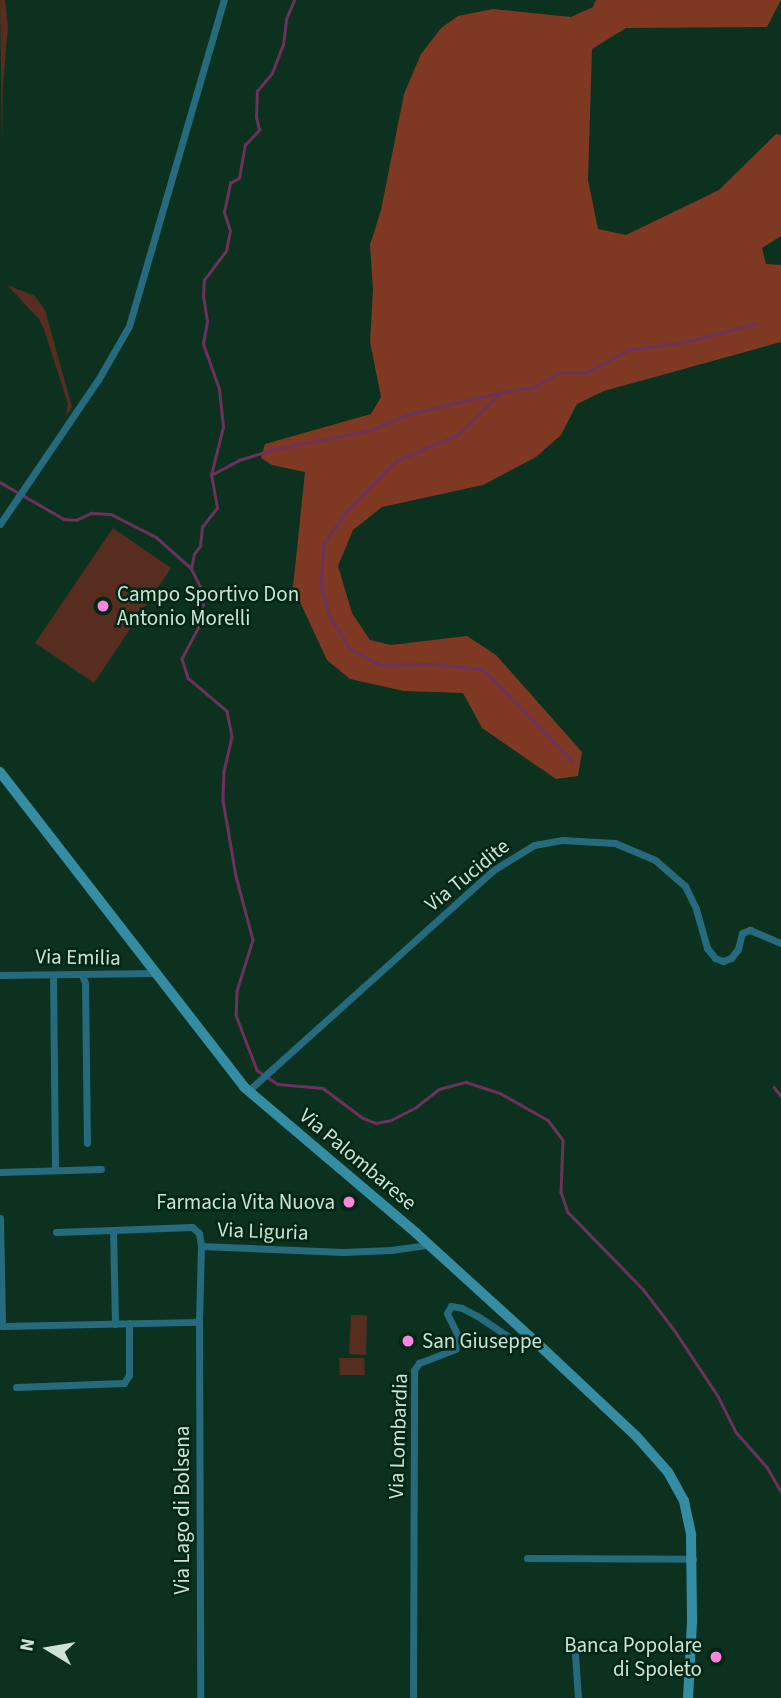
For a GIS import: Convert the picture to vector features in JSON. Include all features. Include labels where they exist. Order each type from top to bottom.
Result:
[{"type":"main road","name":"Via Palombarese","points":[[0,772],[248,1091],[428,1245],[539,1345],[637,1437],[668,1472],[686,1508],[693,1559],[688,1698]]},
{"type":"street","points":[[0,524],[53,442],[99,380],[129,326],[224,0]]},
{"type":"street","name":"Via Tucidite","points":[[248,1091],[492,871],[534,845],[562,840],[615,843],[655,860],[685,886],[696,909],[707,948],[715,958],[731,958],[742,933],[750,930],[781,943]]},
{"type":"street","name":"Via Emilia","points":[[0,975],[155,973]]},
{"type":"street","points":[[53,975],[55,1170]]},
{"type":"street","points":[[82,975],[85,983],[87,1143]]},
{"type":"street","points":[[0,1172],[101,1169]]},
{"type":"street","points":[[0,1218],[2,1326],[199,1322]]},
{"type":"street","points":[[56,1232],[192,1227],[199,1233],[201,1246]]},
{"type":"street","points":[[113,1230],[114,1324]]},
{"type":"street","name":"Via Liguria","points":[[199,1322],[201,1246],[363,1252],[428,1245]]},
{"type":"street","name":"Via Lombardia","points":[[413,1698],[415,1367],[456,1349],[458,1336],[447,1313],[451,1306],[479,1317],[518,1343],[539,1345]]},
{"type":"street","name":"Via Lago di Bolsena","points":[[199,1322],[200,1698]]},
{"type":"street","points":[[16,1387],[124,1383],[129,1375],[129,1324]]},
{"type":"street","points":[[527,1558],[693,1559]]},
{"type":"street","points":[[575,1654],[578,1698]]},
{"type":"shaded area","points":[[0,0],[5,0],[8,28],[3,84],[2,145]]},
{"type":"shaded area","points":[[596,0],[781,0],[767,27],[626,28],[592,49],[588,180],[598,229],[626,235],[719,190],[776,134],[781,135],[781,236],[762,248],[766,264],[781,265],[781,342],[604,391],[577,404],[561,435],[536,457],[483,485],[382,507],[353,530],[338,566],[352,613],[370,640],[391,645],[467,636],[496,655],[582,752],[578,776],[556,779],[482,728],[463,693],[404,691],[350,679],[327,660],[293,587],[305,472],[272,465],[261,458],[265,444],[371,414],[381,397],[370,342],[373,290],[370,245],[381,210],[404,94],[421,54],[441,28],[458,16],[493,9],[571,17],[593,7]]},
{"type":"shaded area","points":[[7,285],[35,296],[45,310],[72,407],[66,416],[68,404],[44,329],[39,319]]},
{"type":"shaded area","name":"Campo Sportivo Don Antonio Morelli","points":[[113,528],[171,568],[94,683],[35,643]]},
{"type":"shaded area","points":[[351,1315],[367,1315],[366,1355],[349,1354]]},
{"type":"shaded area","points":[[339,1358],[364,1358],[365,1375],[340,1375]]},
{"type":"waterway","points":[[191,568],[194,554],[200,546],[202,527],[217,508],[211,475],[223,427],[219,389],[203,344],[207,321],[203,297],[204,280],[226,251],[230,231],[224,212],[230,183],[239,178],[245,145],[259,130],[256,117],[257,91],[272,73],[283,45],[286,19],[294,0]]},
{"type":"waterway","points":[[213,474],[239,460],[275,449],[371,430],[406,415],[502,392],[532,388],[559,373],[586,373],[628,350],[685,342],[755,324]]},
{"type":"waterway","points":[[502,392],[458,435],[397,461],[345,514],[324,544],[321,587],[331,618],[350,649],[381,665],[433,664],[482,669],[572,760]]},
{"type":"waterway","points":[[0,482],[64,519],[76,520],[91,513],[111,514],[156,537],[191,568],[204,594],[202,621],[182,659],[188,678],[227,711],[232,737],[224,771],[223,800],[236,876],[253,940],[237,991],[236,1015],[257,1070],[278,1084],[323,1088],[363,1118],[376,1123],[391,1120],[416,1107],[439,1089],[466,1082],[500,1093],[548,1120],[563,1140],[561,1192],[568,1212],[643,1289],[718,1396],[736,1432],[767,1467],[781,1491]]},
{"type":"waterway","points":[[774,1087],[781,1096]]},
{"type":"place","name":"Campo Sportivo Don Antonio Morelli","points":[[103,606]]},
{"type":"place","name":"Farmacia Vita Nuova","points":[[349,1202]]},
{"type":"place","name":"San Giuseppe","points":[[408,1341]]},
{"type":"place","name":"Banca Popolare di Spoleto","points":[[716,1657]]}]
